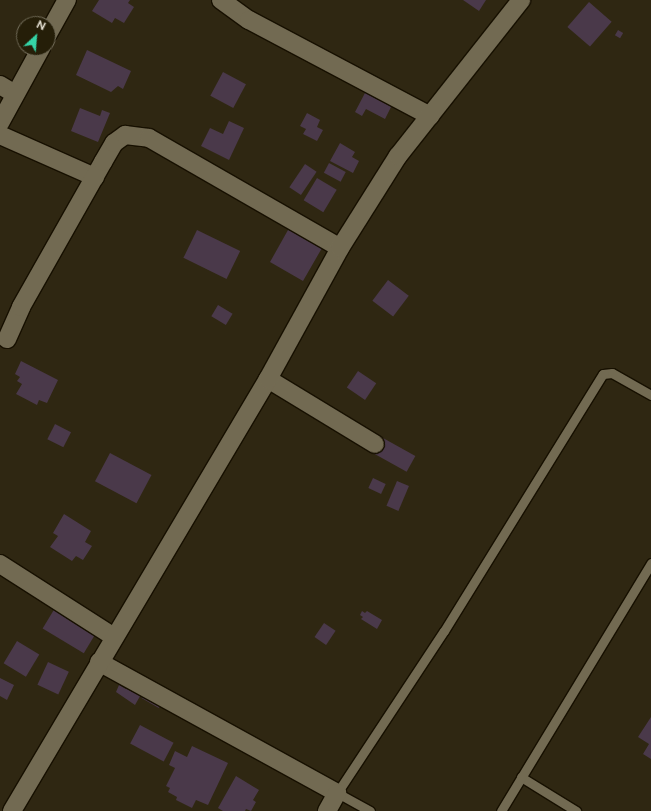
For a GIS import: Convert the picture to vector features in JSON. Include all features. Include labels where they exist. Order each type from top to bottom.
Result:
[{"type":"street","points":[[56,20],[67,0]]},
{"type":"street","points":[[221,0],[249,20],[430,116]]},
{"type":"street","points":[[12,811],[268,379],[340,248],[398,156],[521,0]]},
{"type":"street","points":[[0,123],[36,56]]},
{"type":"street","points":[[0,85],[15,94]]},
{"type":"street","points":[[0,135],[95,177]]},
{"type":"street","points":[[7,339],[21,307],[114,143],[125,135],[149,138],[340,248]]},
{"type":"street","points":[[268,379],[375,444]]},
{"type":"street","points":[[0,564],[114,637]]},
{"type":"street","points":[[99,662],[337,793],[327,811]]},
{"type":"lane","points":[[370,811],[337,793],[444,631],[603,374],[612,373],[651,395]]},
{"type":"lane","points":[[501,811],[647,579],[651,563]]},
{"type":"lane","points":[[522,777],[576,811]]},
{"type":"building","points":[[99,0],[130,0],[128,3],[134,7],[124,23],[115,18],[112,23],[92,11]]},
{"type":"building","points":[[463,0],[486,0],[479,11]]},
{"type":"building","points":[[589,2],[612,22],[590,47],[567,27]]},
{"type":"building","points":[[618,30],[623,33],[620,38],[615,35]]},
{"type":"building","points":[[87,50],[131,71],[123,89],[118,86],[111,92],[76,75]]},
{"type":"building","points":[[223,72],[246,84],[233,108],[210,96]]},
{"type":"building","points":[[366,91],[392,105],[385,119],[366,109],[362,116],[355,112]]},
{"type":"building","points":[[80,108],[100,116],[102,110],[110,113],[98,142],[71,131]]},
{"type":"building","points":[[307,113],[320,120],[317,127],[323,130],[317,141],[303,134],[306,129],[300,126]]},
{"type":"building","points":[[229,121],[244,128],[229,160],[201,146],[210,128],[223,134]]},
{"type":"building","points":[[340,143],[355,152],[352,157],[359,161],[353,173],[330,161]]},
{"type":"building","points":[[329,163],[346,172],[341,182],[324,173]]},
{"type":"building","points":[[305,164],[317,172],[301,195],[289,187]]},
{"type":"building","points":[[317,178],[337,190],[323,212],[304,200]]},
{"type":"building","points":[[295,224],[326,241],[303,281],[270,262],[288,230],[291,231]]},
{"type":"building","points":[[197,230],[240,251],[227,279],[183,258]]},
{"type":"building","points":[[388,280],[409,296],[393,316],[372,301]]},
{"type":"building","points":[[218,305],[233,314],[226,325],[211,316]]},
{"type":"building","points":[[21,361],[58,380],[47,403],[39,400],[37,405],[16,394],[22,384],[17,381],[20,377],[15,374]]},
{"type":"building","points":[[358,371],[376,383],[365,400],[347,388]]},
{"type":"building","points":[[55,424],[71,432],[63,447],[47,439]]},
{"type":"building","points":[[383,438],[415,456],[407,472],[374,454]]},
{"type":"building","points":[[110,453],[151,475],[136,503],[95,481]]},
{"type":"building","points":[[373,478],[386,484],[381,494],[368,488]]},
{"type":"building","points":[[397,481],[409,486],[398,511],[386,506]]},
{"type":"building","points":[[64,514],[91,531],[85,542],[92,546],[83,560],[76,556],[72,561],[50,547],[58,536],[53,533]]},
{"type":"building","points":[[55,608],[96,633],[84,653],[43,629]]},
{"type":"building","points":[[362,611],[365,613],[367,611],[382,620],[377,629],[361,619],[363,617],[360,615]]},
{"type":"building","points":[[324,623],[336,631],[326,645],[314,637]]},
{"type":"building","points":[[17,641],[39,654],[26,677],[4,663]]},
{"type":"building","points":[[48,662],[69,672],[58,694],[37,685]]},
{"type":"building","points":[[0,678],[14,685],[7,700],[0,696]]},
{"type":"building","points":[[129,684],[143,691],[135,705],[116,692],[119,685],[126,689]]},
{"type":"building","points":[[145,692],[162,702],[159,708],[141,698]]},
{"type":"building","points":[[651,717],[651,759],[643,754],[649,744],[638,737]]},
{"type":"building","points":[[140,725],[174,743],[164,761],[130,744]]},
{"type":"building","points":[[192,746],[228,763],[208,805],[196,800],[192,808],[176,800],[177,797],[168,792],[170,788],[166,786],[175,768],[169,765],[175,751],[187,757]]},
{"type":"building","points":[[236,776],[259,790],[253,800],[256,802],[251,811],[246,809],[245,811],[223,811],[218,808]]}]
